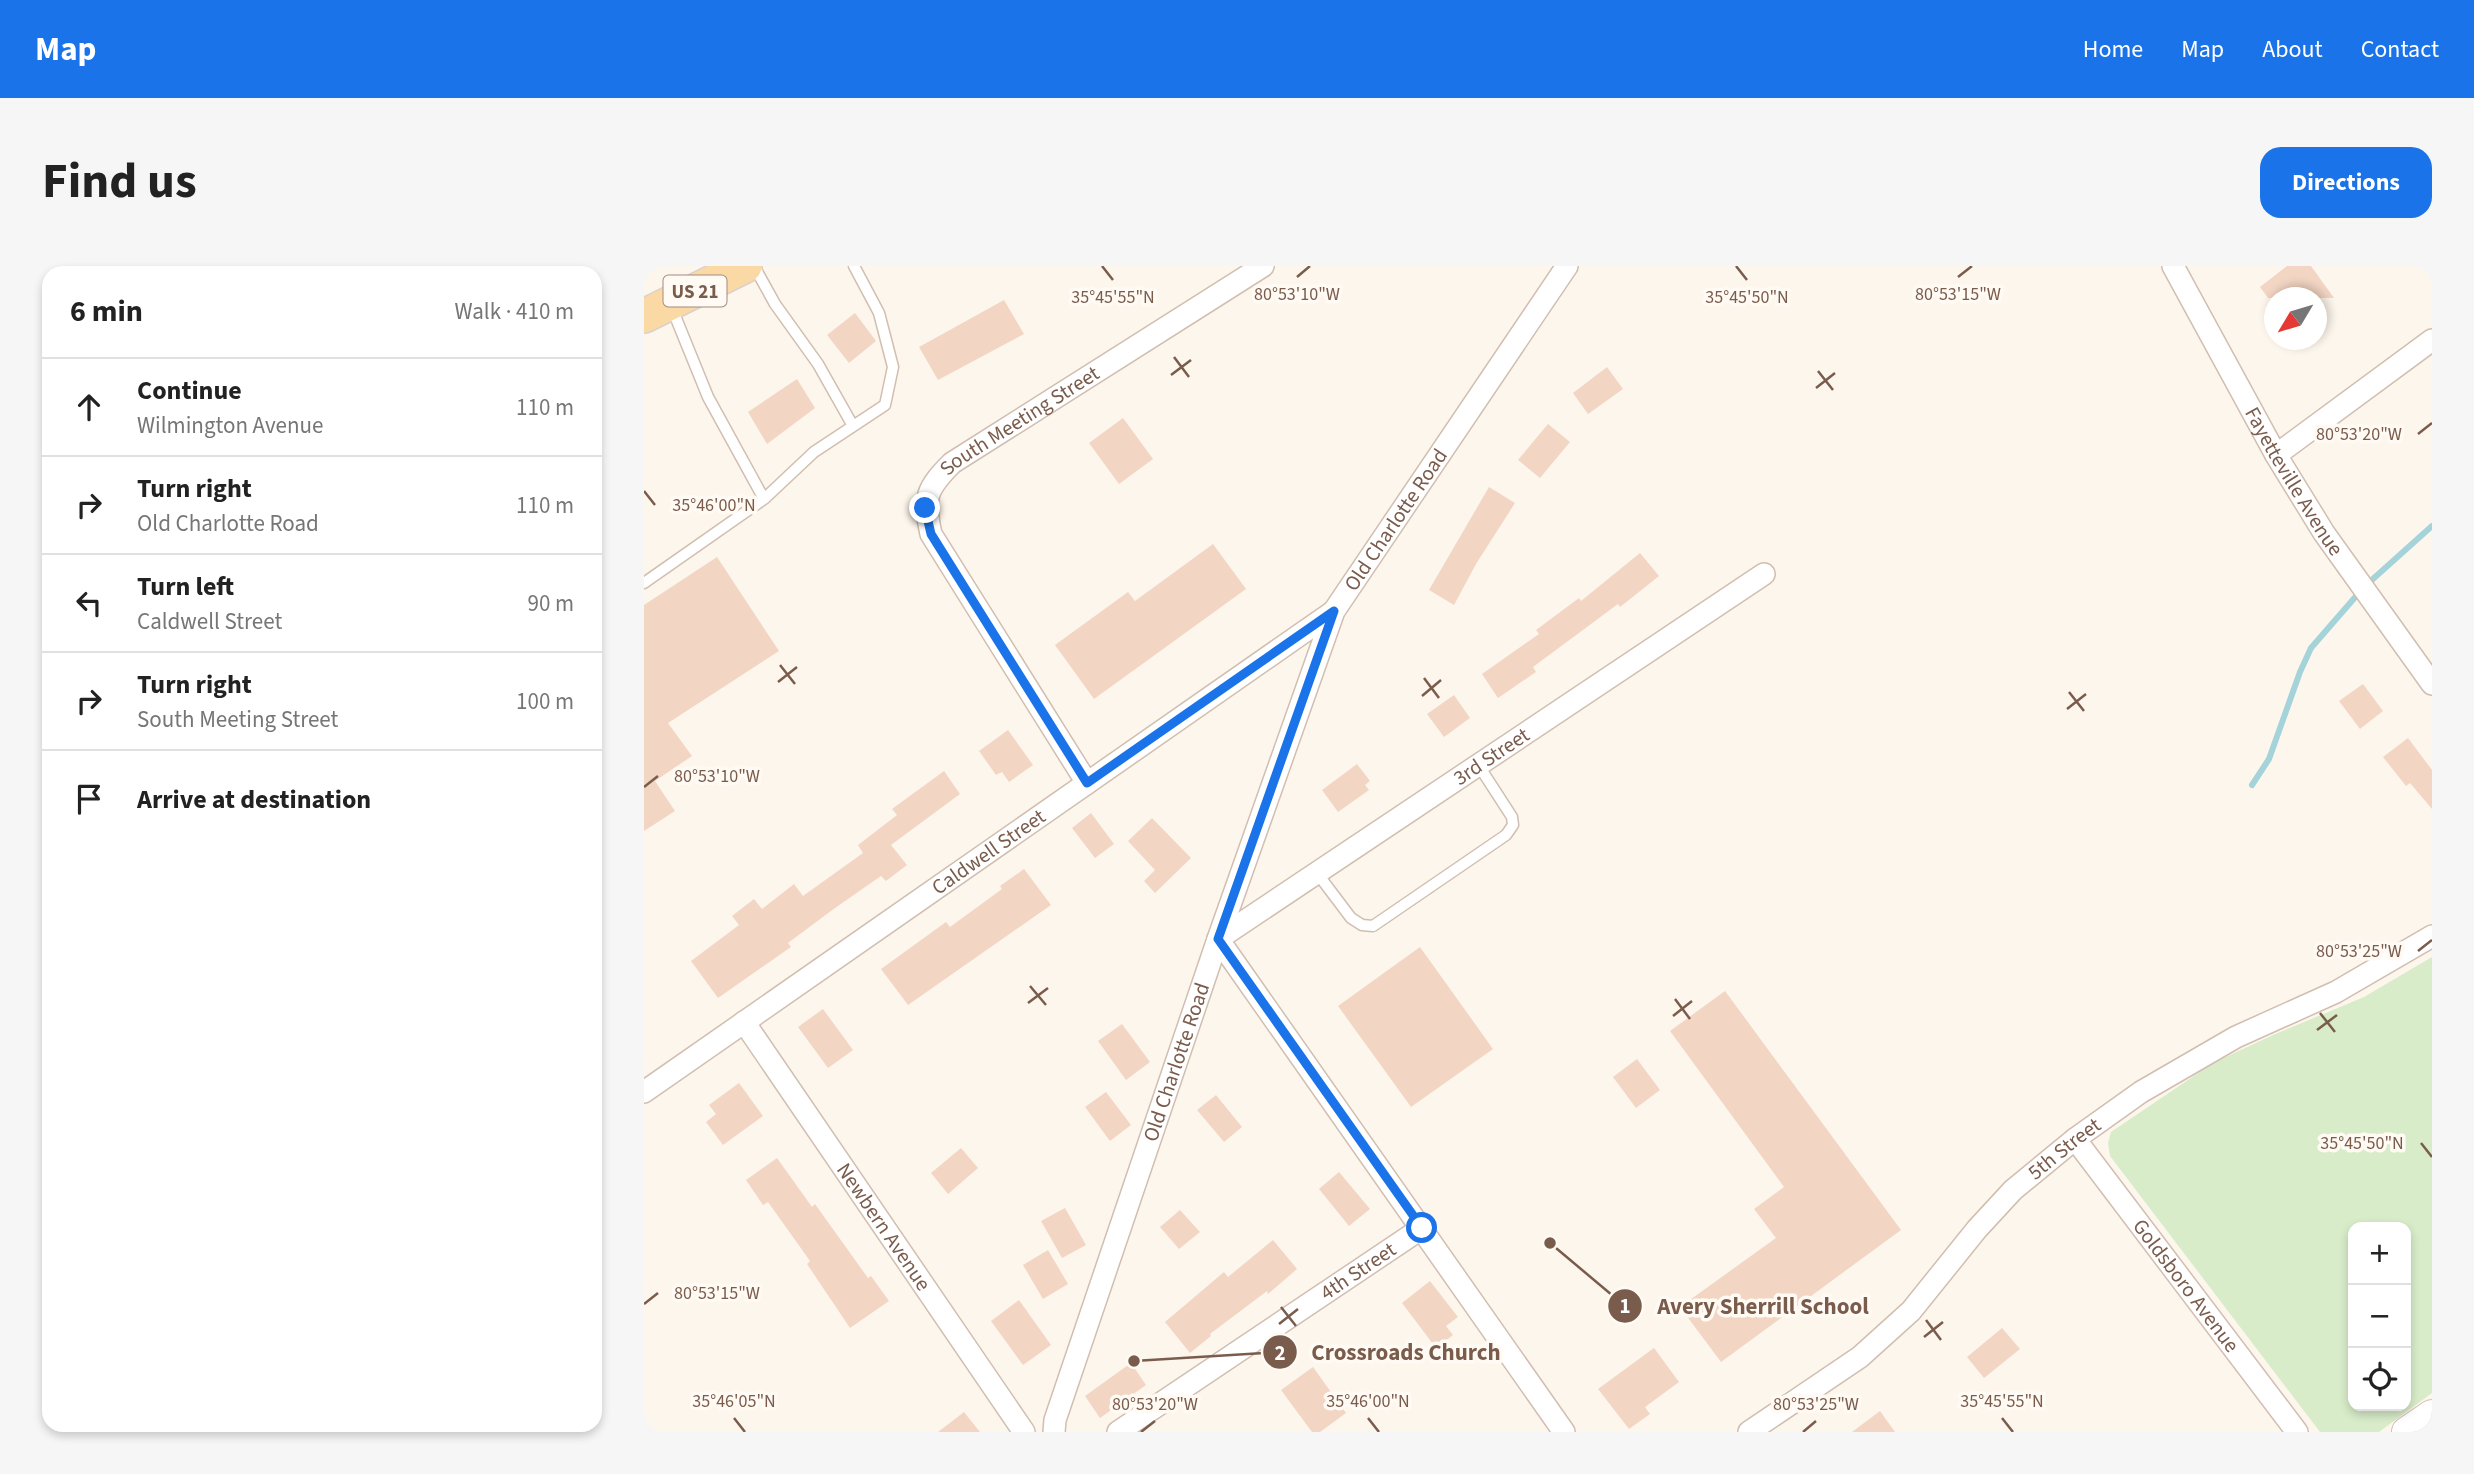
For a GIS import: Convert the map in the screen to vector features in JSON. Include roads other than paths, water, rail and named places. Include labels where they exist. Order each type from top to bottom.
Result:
[{"type":"main road","name":"US 21","points":[[657,310],[746,266]]},
{"type":"street","name":"South Meeting Street","points":[[1087,783],[931,534],[925,508],[933,482],[952,463],[1263,266]]},
{"type":"street","name":"Old Charlotte Road","points":[[1054,1432],[1055,1420],[1218,939],[1334,611],[1567,266]]},
{"type":"street","name":"Fayetteville Avenue","points":[[2173,266],[2276,455],[2324,533],[2432,684]]},
{"type":"street","points":[[2276,455],[2432,341]]},
{"type":"street","name":"3rd Street","points":[[1218,939],[1764,574]]},
{"type":"street","name":"Caldwell Street","points":[[644,1092],[1334,611]]},
{"type":"street","name":"5th Street","points":[[1749,1432],[1860,1357],[1911,1311],[1977,1228],[2013,1190],[2075,1139],[2141,1092],[2236,1037],[2336,992],[2432,936]]},
{"type":"street","points":[[1218,939],[1564,1432]]},
{"type":"street","name":"Newbern Avenue","points":[[744,1022],[1024,1432]]},
{"type":"street","name":"Goldsboro Avenue","points":[[2075,1139],[2297,1432]]},
{"type":"street","name":"4th Street","points":[[1118,1432],[1422,1228]]},
{"type":"street","points":[[2407,1432],[2432,1415]]},
{"type":"lane","points":[[754,266],[775,304],[818,364],[853,426]]},
{"type":"lane","points":[[644,583],[764,499],[814,452],[885,405],[893,367],[879,313],[854,266]]},
{"type":"lane","points":[[657,310],[764,499]]},
{"type":"lane","points":[[1317,873],[1351,918],[1362,925],[1373,926],[1506,835],[1513,825],[1512,817],[1479,766]]},
{"type":"waterway","points":[[2252,785],[2269,759],[2311,648],[2364,587],[2432,526]]},
{"type":"place","name":"Avery Sherrill School","points":[[1550,1243]]},
{"type":"place","name":"Crossroads Church","points":[[1134,1361]]}]
